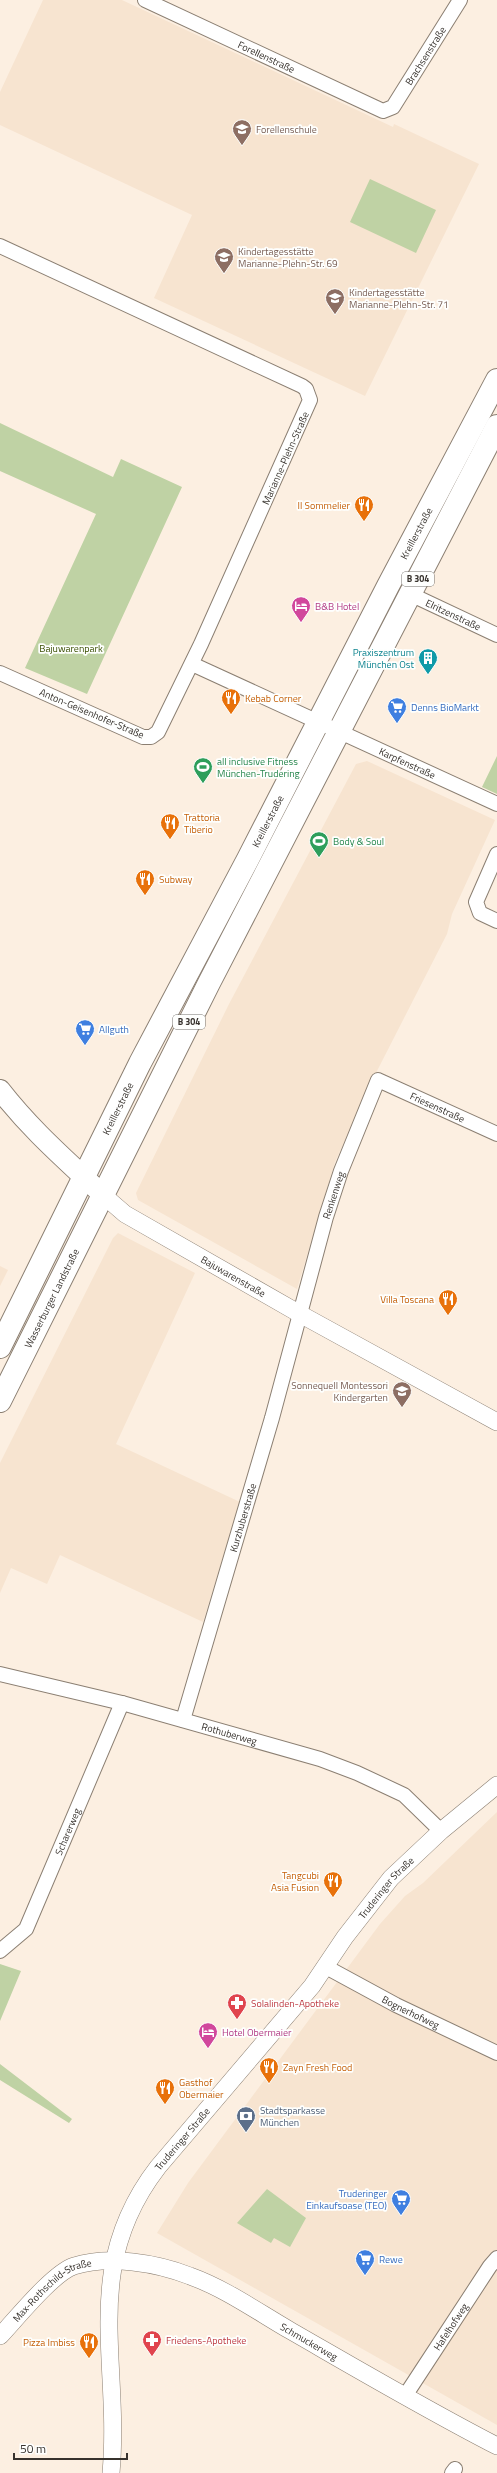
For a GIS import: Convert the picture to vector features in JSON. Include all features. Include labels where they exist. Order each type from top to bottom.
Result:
[{"type":"main road","name":"Kreillerstraße","points":[[82,1177],[140,1063],[497,380]]},
{"type":"main road","name":"B 304","points":[[102,1195],[338,731],[497,426]]},
{"type":"main road","name":"Bajuwarenstraße","points":[[0,1090],[26,1123],[102,1195]]},
{"type":"main road","name":"B 304","points":[[0,1347],[82,1177]]},
{"type":"main road","name":"Wasserburger Landstraße","points":[[0,1401],[102,1195]]},
{"type":"street","name":"Forellenstraße","points":[[145,0],[342,94],[383,112],[388,111]]},
{"type":"street","name":"Brachsenstraße","points":[[388,111],[393,107],[460,0]]},
{"type":"street","name":"Marianne-Plehn-Straße","points":[[0,246],[302,386],[310,395],[308,408],[192,664]]},
{"type":"street","name":"Elritzenstraße","points":[[410,594],[497,635]]},
{"type":"street","name":"Anton-Geisenhofer-Straße","points":[[0,673],[143,737],[151,737],[158,732],[192,664]]},
{"type":"street","points":[[192,664],[318,722]]},
{"type":"street","name":"Karpfenstraße","points":[[318,722],[497,804]]},
{"type":"street","points":[[497,854],[476,902],[480,913],[497,921]]},
{"type":"street","name":"Friesenstraße","points":[[378,1080],[497,1134]]},
{"type":"street","name":"Renkenweg","points":[[300,1314],[337,1184],[378,1080]]},
{"type":"street","name":"Bajuwarenstraße","points":[[102,1195],[125,1214],[300,1314],[497,1422]]},
{"type":"street","name":"Kurzhuberstraße","points":[[183,1720],[272,1418],[300,1314]]},
{"type":"street","name":"Rothuberweg","points":[[0,1674],[122,1703],[320,1758],[404,1795],[441,1831]]},
{"type":"street","name":"Scharerweg","points":[[0,1951],[26,1929],[122,1703]]},
{"type":"street","name":"Truderinger Straße","points":[[112,2473],[109,2299],[113,2262],[128,2213],[147,2181],[282,2022],[326,1967],[376,1896],[391,1878],[441,1831],[497,1785]]},
{"type":"street","name":"Bognerhofweg","points":[[326,1967],[396,2005],[497,2053]]},
{"type":"street","name":"Hafelhofweg","points":[[405,2396],[497,2258]]},
{"type":"street","name":"Max-Rothschild-Straße","points":[[0,2336],[66,2270],[84,2264],[113,2262]]},
{"type":"street","name":"Schmuckerweg","points":[[113,2262],[150,2264],[191,2276],[219,2289],[405,2396],[497,2446]]},
{"type":"shaded area","name":"Forellenschule","points":[[43,0],[122,0],[393,127],[394,124],[479,164],[365,396],[154,298],[192,215],[0,125],[0,92]]},
{"type":"shaded area","points":[[367,761],[495,820],[452,914],[447,934],[378,1069],[335,1162],[297,1289],[138,1200],[136,1193],[229,1004],[356,764]]},
{"type":"shaded area","points":[[118,1233],[195,1273],[116,1444],[240,1502],[203,1622],[60,1555],[47,1584],[11,1568],[0,1593],[0,1463],[113,1238]]},
{"type":"shaded area","points":[[0,1266],[8,1270],[0,1286]]},
{"type":"shaded area","points":[[497,1812],[497,2425],[157,2233],[188,2183],[380,1924],[405,1896],[423,1883]]},
{"type":"green space","points":[[370,179],[436,210],[416,253],[350,222]]},
{"type":"green space","name":"Bajuwarenpark","points":[[0,423],[113,477],[121,459],[182,487],[87,694],[25,668],[96,514],[0,471]]},
{"type":"green space","points":[[497,756],[497,794],[482,787]]},
{"type":"green space","points":[[0,1964],[21,1971],[0,2021]]},
{"type":"green space","points":[[0,2064],[72,2119],[69,2123],[0,2080]]},
{"type":"green space","points":[[267,2189],[306,2218],[290,2247],[274,2238],[271,2243],[237,2223]]},
{"type":"place","name":"Forellenschule","points":[[242,146]]},
{"type":"place","name":"Kindertagesstätte Marianne-Plehn-Str. 69","points":[[224,274]]},
{"type":"place","name":"Kindertagesstätte Marianne-Plehn-Str. 71","points":[[335,315]]},
{"type":"place","name":"Il Sommelier","points":[[364,522]]},
{"type":"place","name":"B&B Hotel","points":[[301,623]]},
{"type":"place","name":"Praxiszentrum München Ost","points":[[428,675]]},
{"type":"place","name":"Kebab Corner","points":[[231,715]]},
{"type":"place","name":"Denns BioMarkt","points":[[397,724]]},
{"type":"place","name":"all inclusive Fitness München-Trudering","points":[[203,784]]},
{"type":"place","name":"Trattoria Tiberio","points":[[170,840]]},
{"type":"place","name":"Body & Soul","points":[[319,858]]},
{"type":"place","name":"Subway","points":[[145,896]]},
{"type":"place","name":"Allguth","points":[[85,1046]]},
{"type":"place","name":"Villa Toscana","points":[[448,1316]]},
{"type":"place","name":"Sonnequell Montessori Kindergarten","points":[[402,1408]]},
{"type":"place","name":"Tangcubi Asia Fusion","points":[[333,1898]]},
{"type":"place","name":"Solalinden-Apotheke","points":[[237,2020]]},
{"type":"place","name":"Hotel Obermaier","points":[[208,2049]]},
{"type":"place","name":"Zayn Fresh Food","points":[[269,2084]]},
{"type":"place","name":"Gasthof Obermaier","points":[[165,2105]]},
{"type":"place","name":"Stadtsparkasse München","points":[[246,2133]]},
{"type":"place","name":"Truderinger Einkaufsoase (TEO)","points":[[401,2216]]},
{"type":"place","name":"Rewe","points":[[365,2276]]},
{"type":"place","name":"Friedens-Apotheke","points":[[152,2357]]},
{"type":"place","name":"Pizza Imbiss","points":[[89,2359]]}]
